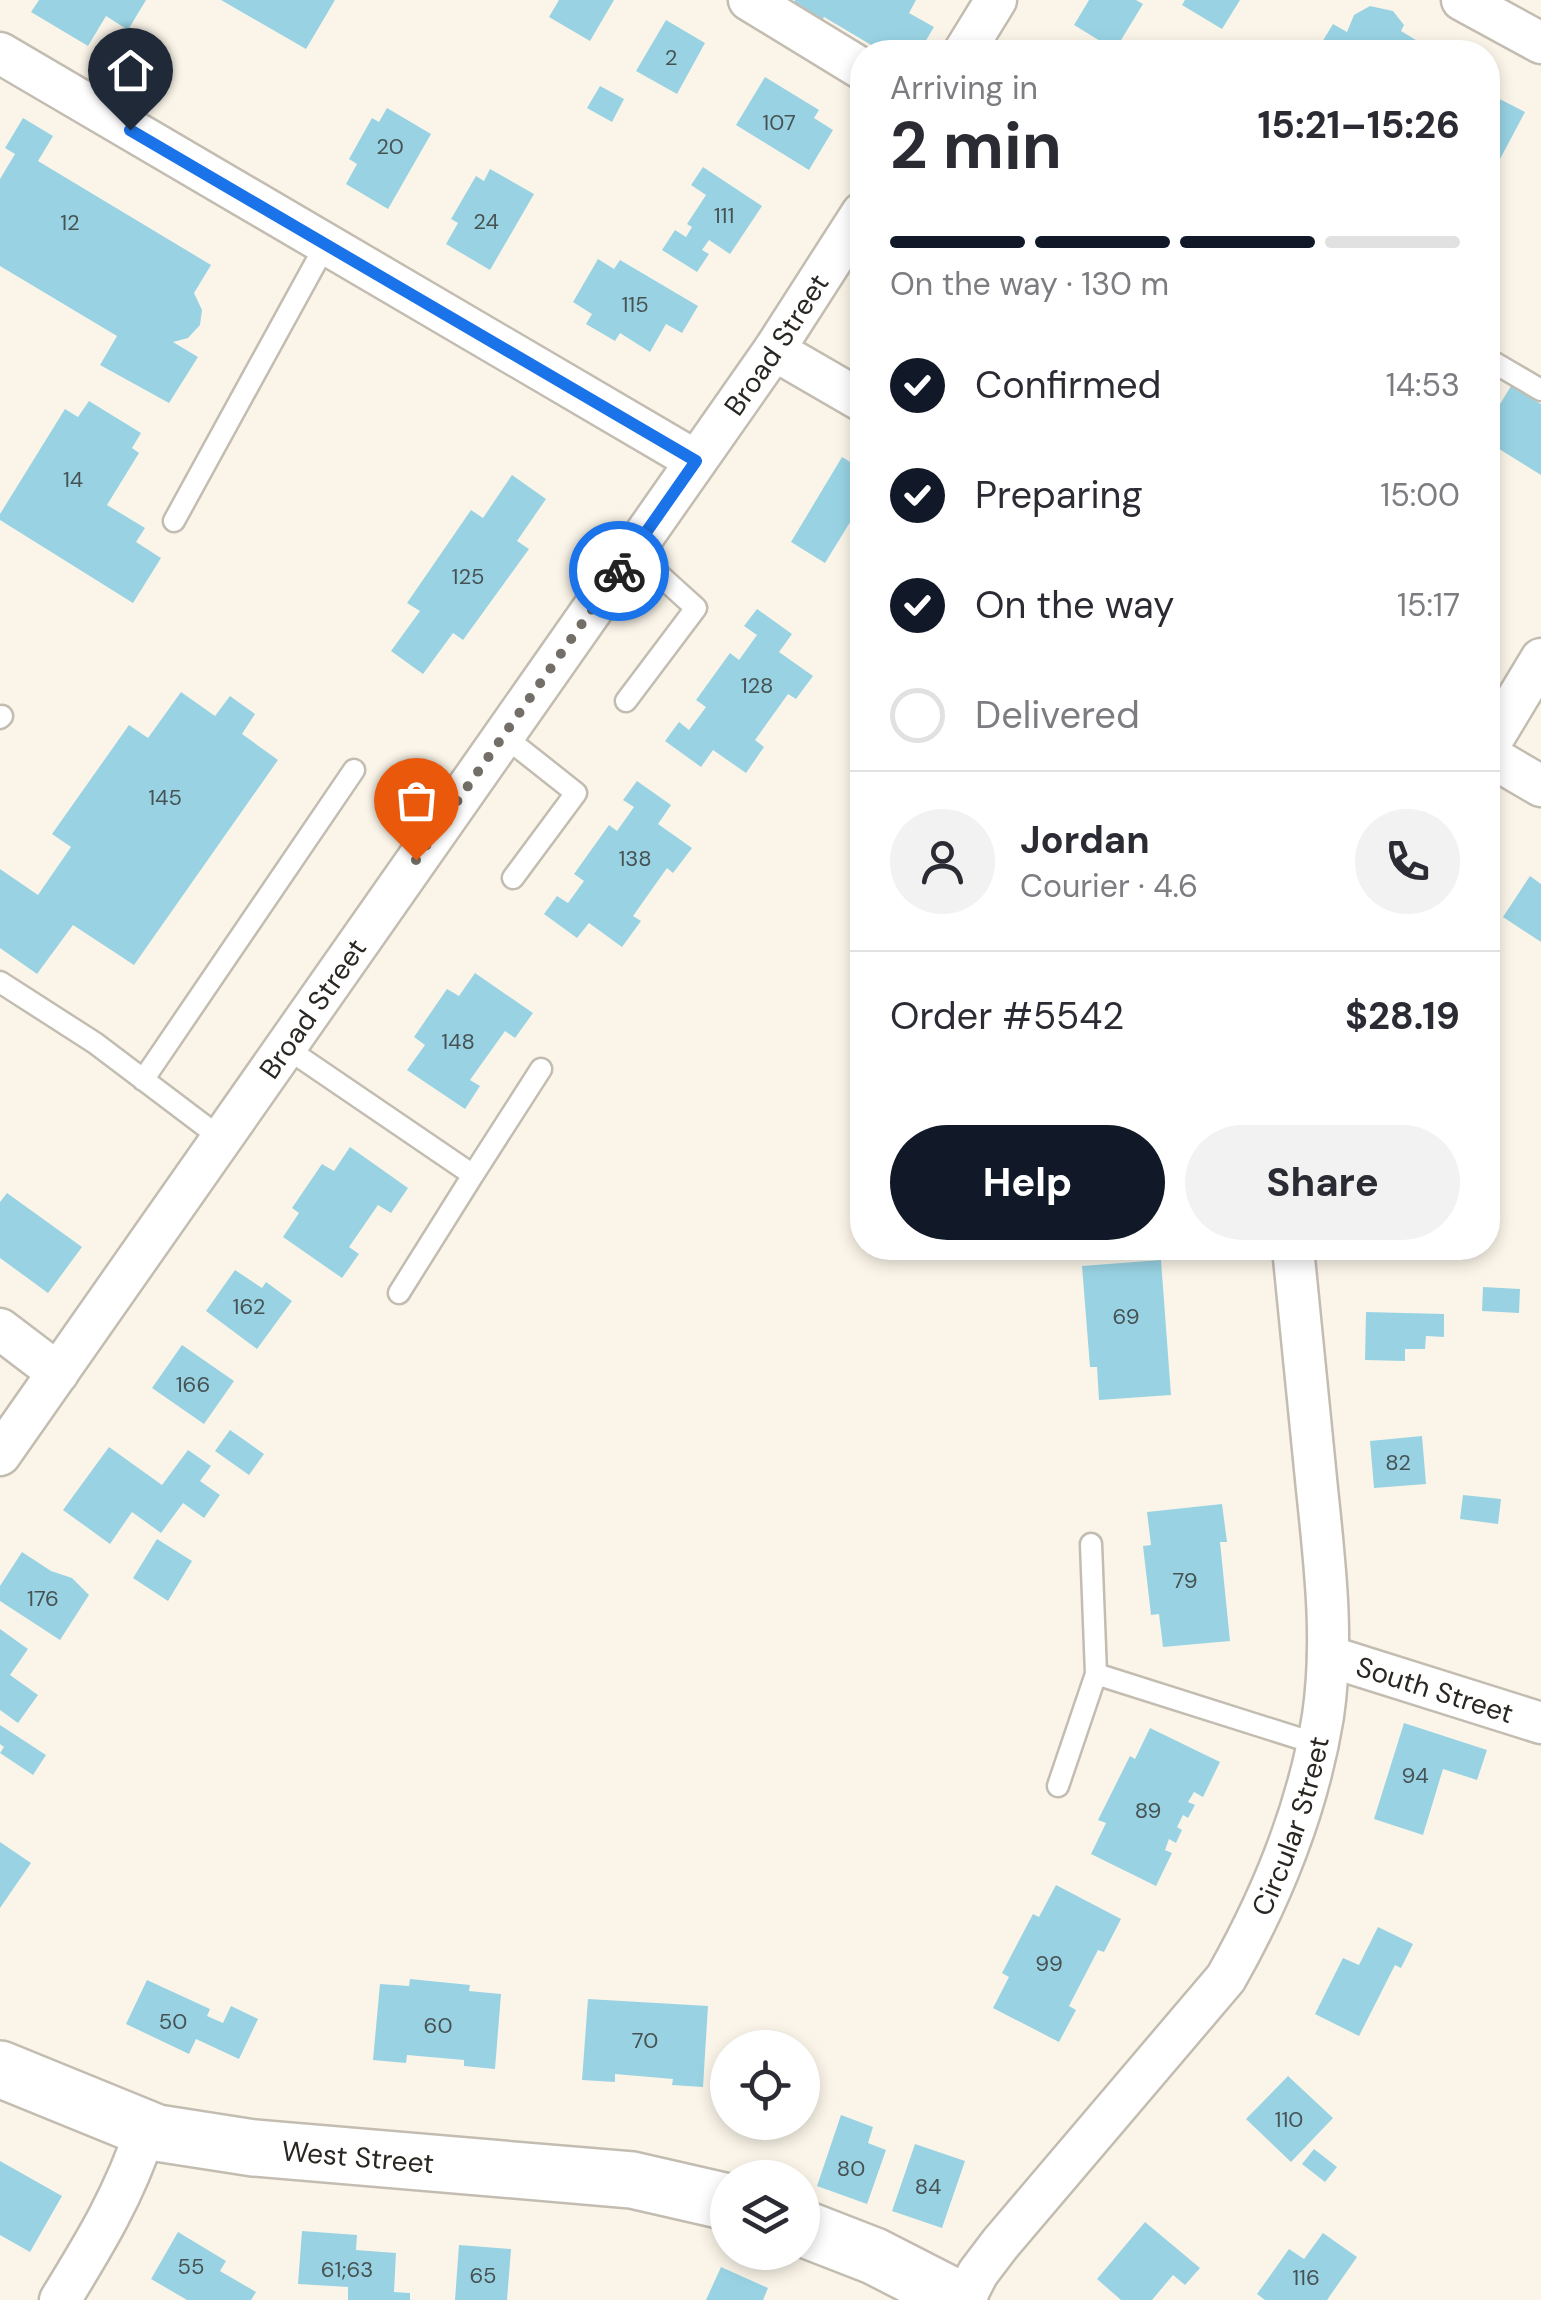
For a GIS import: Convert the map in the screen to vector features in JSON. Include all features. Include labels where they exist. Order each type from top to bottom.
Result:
[{"type":"street","points":[[748,0],[850,62]]},
{"type":"street","points":[[971,40],[996,0]]},
{"type":"street","points":[[1462,0],[1541,43]]},
{"type":"street","points":[[0,53],[696,461]]},
{"type":"street","name":"Broad Street","points":[[0,1456],[774,350],[850,232]]},
{"type":"street","points":[[774,350],[850,393]]},
{"type":"street","points":[[1500,727],[1541,659]]},
{"type":"street","points":[[1500,762],[1541,786]]},
{"type":"street","name":"Circular Street","points":[[962,2300],[1000,2244],[1226,1978],[1274,1880],[1313,1770],[1328,1656],[1328,1596],[1294,1260]]},
{"type":"street","points":[[0,1329],[58,1373]]},
{"type":"street","name":"South Street","points":[[1328,1656],[1541,1724]]},
{"type":"street","name":"West Street","points":[[0,2069],[157,2134],[254,2148],[632,2180],[710,2198]]},
{"type":"street","points":[[60,2300],[112,2216],[131,2176],[146,2129]]},
{"type":"street","points":[[820,2235],[874,2256],[962,2300]]},
{"type":"lane","points":[[174,521],[326,244]]},
{"type":"lane","points":[[1500,366],[1541,390]]},
{"type":"lane","points":[[626,701],[696,608],[633,551]]},
{"type":"lane","points":[[504,736],[576,793],[513,878]]},
{"type":"lane","points":[[143,1080],[354,770]]},
{"type":"lane","points":[[0,982],[95,1043],[222,1139]]},
{"type":"lane","points":[[286,1048],[473,1175]]},
{"type":"lane","points":[[398,1293],[541,1069]]},
{"type":"lane","points":[[1058,1786],[1096,1674],[1091,1544]]},
{"type":"lane","points":[[1096,1674],[1318,1744]]},
{"type":"building","points":[[39,0],[146,0],[128,30],[106,16],[88,46],[31,12]]},
{"type":"building","points":[[221,0],[335,0],[306,49]]},
{"type":"building","points":[[559,0],[614,0],[590,41],[549,17]]},
{"type":"building","points":[[795,0],[916,0],[909,13],[934,27],[926,40],[863,40],[824,17],[818,27],[789,9]]},
{"type":"building","points":[[1089,0],[1136,0],[1143,4],[1121,40],[1099,40],[1074,25]]},
{"type":"building","points":[[1185,0],[1240,0],[1222,29],[1182,5]]},
{"type":"building","points":[[1370,6],[1393,11],[1404,25],[1401,31],[1416,40],[1323,40],[1333,24],[1347,32],[1354,15]]},
{"type":"building","points":[[666,20],[705,43],[677,94],[636,71]]},
{"type":"building","points":[[765,77],[819,110],[814,118],[833,130],[809,170],[736,125]]},
{"type":"building","points":[[600,86],[624,99],[612,122],[587,108]]},
{"type":"building","points":[[1500,99],[1525,112],[1500,159]]},
{"type":"building","points":[[387,108],[431,134],[388,209],[346,184],[357,164],[349,159],[372,118],[379,122]]},
{"type":"building","points":[[23,118],[53,136],[38,161],[211,265],[194,293],[202,310],[200,325],[188,338],[173,342],[198,357],[169,403],[100,365],[117,336],[0,266],[0,179],[15,154],[5,148]]},
{"type":"building","points":[[703,167],[762,206],[730,254],[709,240],[702,250],[709,254],[697,272],[662,250],[675,230],[686,237],[692,227],[687,224],[706,195],[691,185]]},
{"type":"building","points":[[490,169],[534,194],[490,270],[446,244],[458,223],[451,219],[476,176],[484,181]]},
{"type":"building","points":[[598,259],[614,269],[620,260],[698,306],[682,333],[666,324],[650,352],[620,333],[615,341],[586,324],[592,314],[573,302]]},
{"type":"building","points":[[1511,386],[1541,404],[1541,475],[1500,449],[1500,404]]},
{"type":"building","points":[[89,401],[141,433],[132,448],[139,453],[107,505],[145,528],[136,542],[161,558],[133,603],[0,520],[0,514],[65,409],[78,417]]},
{"type":"building","points":[[842,457],[850,462],[850,522],[825,563],[791,542]]},
{"type":"building","points":[[512,475],[546,499],[517,541],[529,549],[463,640],[453,633],[423,674],[391,651],[420,611],[407,603],[471,510],[483,518]]},
{"type":"building","points":[[757,609],[792,634],[779,652],[813,676],[796,699],[788,694],[755,740],[764,747],[746,773],[713,750],[701,767],[665,741],[679,722],[689,730],[706,707],[696,700],[730,653],[739,660],[757,635],[744,626]]},
{"type":"building","points":[[181,692],[215,716],[230,696],[255,714],[242,734],[278,760],[134,965],[73,925],[37,974],[0,948],[0,869],[38,895],[71,847],[52,834],[129,725],[148,738]]},
{"type":"building","points":[[637,781],[671,805],[658,824],[692,848],[673,873],[667,868],[633,916],[641,921],[622,947],[589,923],[577,938],[544,914],[557,896],[568,903],[584,881],[574,874],[609,825],[617,831],[634,807],[623,800]]},
{"type":"building","points":[[1530,876],[1541,884],[1541,942],[1503,917]]},
{"type":"building","points":[[475,973],[533,1013],[515,1038],[505,1031],[470,1080],[480,1086],[465,1109],[407,1070],[425,1045],[414,1037],[447,989],[459,996]]},
{"type":"building","points":[[350,1147],[408,1188],[391,1213],[378,1205],[349,1247],[359,1254],[342,1278],[283,1237],[299,1213],[292,1208],[322,1164],[334,1171]]},
{"type":"building","points":[[7,1193],[82,1247],[48,1293],[0,1258],[0,1202]]},
{"type":"building","points":[[1161,1260],[1171,1395],[1099,1400],[1097,1367],[1090,1367],[1082,1266]]},
{"type":"building","points":[[235,1270],[262,1288],[266,1282],[292,1301],[257,1349],[206,1311]]},
{"type":"building","points":[[1483,1287],[1520,1289],[1519,1313],[1482,1311]]},
{"type":"building","points":[[1366,1312],[1444,1314],[1444,1337],[1426,1336],[1425,1349],[1405,1349],[1405,1361],[1365,1360]]},
{"type":"building","points":[[182,1345],[234,1381],[204,1424],[152,1388]]},
{"type":"building","points":[[230,1430],[264,1454],[249,1475],[215,1451]]},
{"type":"building","points":[[1422,1436],[1426,1484],[1374,1488],[1370,1441]]},
{"type":"building","points":[[109,1447],[162,1485],[188,1450],[211,1466],[200,1481],[220,1495],[204,1518],[183,1503],[161,1533],[132,1512],[110,1544],[63,1510]]},
{"type":"building","points":[[1463,1495],[1501,1499],[1498,1524],[1460,1519]]},
{"type":"building","points":[[1222,1504],[1227,1542],[1220,1542],[1230,1641],[1163,1647],[1159,1614],[1151,1615],[1143,1546],[1151,1545],[1147,1512]]},
{"type":"building","points":[[157,1539],[192,1561],[168,1601],[133,1578]]},
{"type":"building","points":[[22,1552],[51,1571],[72,1578],[89,1595],[60,1640],[0,1601],[0,1586]]},
{"type":"building","points":[[0,1629],[28,1649],[10,1675],[38,1695],[18,1723],[0,1710]]},
{"type":"building","points":[[1404,1723],[1487,1750],[1477,1780],[1443,1769],[1423,1835],[1374,1819]]},
{"type":"building","points":[[0,1725],[46,1755],[33,1775],[0,1753],[4,1747],[0,1744]]},
{"type":"building","points":[[1150,1728],[1220,1762],[1203,1797],[1194,1792],[1188,1802],[1195,1805],[1177,1827],[1182,1830],[1176,1843],[1169,1839],[1165,1850],[1172,1853],[1156,1886],[1091,1854],[1106,1823],[1098,1820],[1130,1756],[1135,1759]]},
{"type":"building","points":[[0,1842],[31,1863],[0,1908]]},
{"type":"building","points":[[1056,1885],[1121,1919],[1104,1952],[1098,1950],[1069,2006],[1076,2010],[1059,2042],[993,2008],[1009,1977],[1002,1973],[1033,1914],[1039,1917]]},
{"type":"building","points":[[1378,1927],[1413,1944],[1401,1968],[1395,1965],[1359,2036],[1315,2014],[1343,1958],[1359,1965]]},
{"type":"building","points":[[410,1979],[470,1985],[469,1991],[501,1994],[495,2069],[464,2066],[464,2060],[407,2055],[406,2063],[373,2060],[380,1984],[409,1986]]},
{"type":"building","points":[[147,1980],[210,2009],[207,2016],[223,2023],[231,2006],[258,2019],[239,2059],[196,2039],[189,2054],[126,2024]]},
{"type":"building","points":[[588,1999],[708,2006],[703,2087],[672,2085],[673,2079],[615,2074],[615,2082],[582,2080]]},
{"type":"building","points":[[1288,2076],[1333,2118],[1291,2162],[1246,2119]]},
{"type":"building","points":[[841,2115],[873,2127],[868,2143],[886,2150],[867,2204],[820,2187]]},
{"type":"building","points":[[915,2144],[965,2161],[942,2228],[892,2211]]},
{"type":"building","points":[[1314,2149],[1337,2167],[1325,2182],[1302,2164]]},
{"type":"building","points":[[0,2161],[62,2196],[30,2252],[0,2235]]},
{"type":"building","points":[[1145,2222],[1200,2268],[1185,2285],[1173,2275],[1152,2300],[1121,2300],[1097,2279]]},
{"type":"building","points":[[302,2231],[357,2235],[356,2250],[396,2253],[394,2292],[410,2293],[410,2300],[348,2300],[348,2287],[298,2284]]},
{"type":"building","points":[[178,2232],[226,2261],[220,2271],[256,2292],[251,2300],[187,2300],[151,2279]]},
{"type":"building","points":[[1323,2233],[1357,2257],[1327,2300],[1265,2300],[1257,2294],[1289,2249],[1304,2259]]},
{"type":"building","points":[[459,2245],[511,2249],[507,2300],[455,2300]]},
{"type":"building","points":[[720,2270],[768,2288],[763,2300],[706,2300]]},
{"type":"way so far","points":[[416,860],[619,571]]},
{"type":"route","points":[[130,130],[696,461],[619,571]]}]
